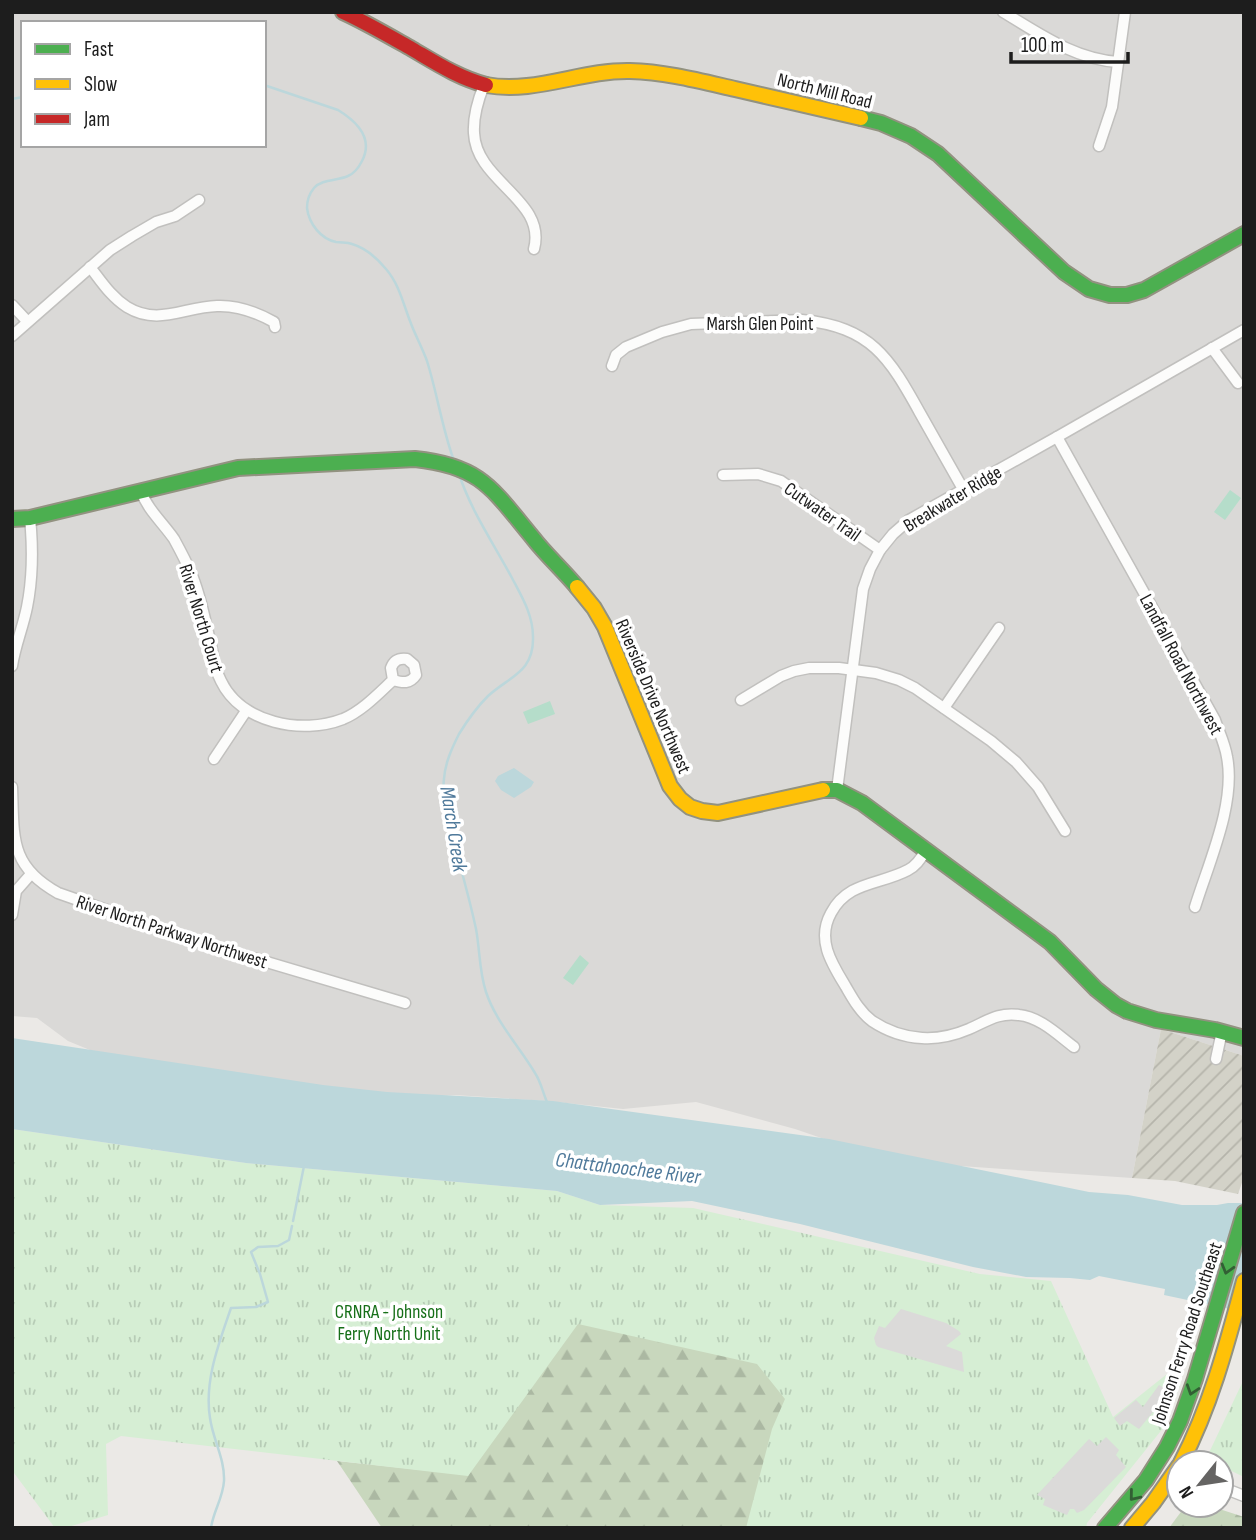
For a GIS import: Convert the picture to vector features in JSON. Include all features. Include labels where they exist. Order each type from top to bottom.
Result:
[{"type":"street","name":"North Mill Road","points":[[343,12],[397,39],[458,76],[484,85],[512,87],[600,72],[653,72],[881,124],[911,136],[939,154],[1064,272],[1089,289],[1110,295],[1127,295],[1144,290],[1244,234]]},
{"type":"street","points":[[1003,12],[1070,51],[1092,59],[1118,62]]},
{"type":"street","points":[[1099,146],[1112,107],[1125,12]]},
{"type":"street","points":[[484,85],[474,116],[476,146],[487,169],[516,198],[531,218],[536,233],[534,249]]},
{"type":"street","points":[[12,336],[90,267],[132,236],[156,222],[175,216],[199,200]]},
{"type":"street","points":[[90,267],[118,300],[141,313],[164,316],[207,307],[232,306],[261,315],[274,322],[275,327]]},
{"type":"street","points":[[12,306],[27,321]]},
{"type":"street","name":"Marsh Glen Point","points":[[612,366],[617,355],[626,346],[691,324],[802,320],[838,327],[868,342],[893,366],[963,489]]},
{"type":"street","name":"Breakwater Ridge","points":[[837,790],[863,589],[880,550],[893,534],[909,520],[1244,330]]},
{"type":"street","points":[[1212,348],[1238,383]]},
{"type":"street","name":"Landfall Road Northwest","points":[[1057,438],[1208,708],[1224,744],[1229,771],[1227,801],[1195,906]]},
{"type":"street","name":"Riverside Drive Northwest","points":[[12,519],[30,518],[238,468],[415,459],[464,469],[499,495],[536,543],[574,581],[595,609],[612,641],[670,786],[679,799],[691,808],[718,813],[809,792],[837,790]]},
{"type":"street","name":"Cutwater Trail","points":[[723,475],[758,474],[781,481],[880,550]]},
{"type":"street","name":"River North Court","points":[[141,491],[145,502],[183,556],[201,601],[221,682],[232,698],[246,711],[262,719],[282,723],[330,723],[360,709],[393,680]]},
{"type":"street","points":[[12,666],[32,581],[30,518]]},
{"type":"street","points":[[944,708],[999,628]]},
{"type":"street","points":[[741,700],[781,676],[794,671],[824,667],[876,673],[899,681],[915,688],[944,708],[1016,762],[1038,787],[1065,831]]},
{"type":"street","points":[[214,759],[246,711]]},
{"type":"street","name":"River North Parkway Northwest","points":[[12,788],[16,846],[31,874],[58,893],[192,940],[405,1003]]},
{"type":"street","points":[[837,790],[862,803],[1050,942],[1086,980],[1127,1011],[1160,1022],[1222,1031],[1244,1038]]},
{"type":"street","points":[[925,851],[919,862],[909,870],[848,893],[837,903],[829,916],[825,934],[827,955],[858,1007],[870,1019],[885,1028],[903,1035],[923,1038],[957,1034],[998,1015],[1022,1015],[1041,1022],[1074,1047]]},
{"type":"street","points":[[12,915],[15,902],[13,896],[31,874]]},
{"type":"street","points":[[1216,1059],[1222,1031]]},
{"type":"street","name":"Johnson Ferry Road Southeast","points":[[1105,1528],[1159,1462],[1182,1419],[1244,1213]]},
{"type":"street","name":"Johnson Ferry Road Southeast","points":[[1188,1449],[1208,1402],[1244,1281]]},
{"type":"street","points":[[1193,1440],[1194,1449]]},
{"type":"street","points":[[1159,1462],[1165,1464]]},
{"type":"street","name":"Johnson Ferry Road Southeast","points":[[1132,1528],[1165,1487]]},
{"type":"shaded area","points":[[12,12],[1244,12],[1244,1056],[1161,1029],[1132,1178],[946,1165],[839,1144],[696,1102],[623,1109],[455,1095],[375,1100],[163,1080],[68,1041],[37,1018],[12,1016]]},
{"type":"shaded area","points":[[1161,1029],[1244,1056],[1244,1177],[1238,1194],[1175,1181],[1132,1178]]},
{"type":"shaded area","points":[[901,1309],[946,1323],[959,1331],[961,1334],[946,1346],[962,1352],[964,1372],[876,1345],[874,1338],[879,1326],[885,1328]]},
{"type":"shaded area","points":[[1159,1385],[1170,1391],[1139,1429],[1127,1421],[1120,1426],[1114,1418],[1136,1400],[1143,1407]]},
{"type":"shaded area","points":[[1106,1437],[1119,1450],[1116,1455],[1126,1467],[1084,1510],[1077,1513],[1070,1509],[1067,1515],[1043,1505],[1045,1499],[1037,1495],[1089,1439],[1097,1446]]},
{"type":"green space","points":[[1230,490],[1241,498],[1225,520],[1214,512]]},
{"type":"green space","points":[[550,701],[555,714],[528,724],[523,712]]},
{"type":"green space","points":[[580,955],[589,963],[573,985],[563,978]]},
{"type":"green space","name":"CRNRA - Johnson Ferry North Unit","points":[[12,1129],[246,1163],[557,1191],[600,1205],[693,1208],[980,1274],[1051,1281],[1113,1417],[1167,1374],[1175,1375],[1181,1383],[1164,1427],[1087,1523],[1086,1528],[746,1528],[772,1429],[785,1399],[757,1364],[578,1324],[468,1476],[121,1436],[106,1444],[108,1515],[65,1528],[55,1528],[12,1473]]},
{"type":"green space","points":[[587,1298],[1058,1438],[1073,1528],[382,1528],[337,1461],[468,1475]]},
{"type":"green space","points":[[1244,1379],[1244,1477],[1235,1473],[1235,1449],[1211,1449]]},
{"type":"green space","points":[[1235,1514],[1244,1517],[1244,1528],[1169,1528],[1176,1519],[1235,1519]]},
{"type":"water","points":[[514,768],[534,782],[514,798],[501,790],[495,781],[498,776]]},
{"type":"water","name":"Chattahoochee River","points":[[12,1038],[323,1085],[387,1092],[553,1101],[829,1139],[1089,1192],[1128,1195],[1182,1205],[1244,1203],[1244,1312],[1164,1295],[1165,1289],[1099,1276],[1090,1280],[1026,1277],[973,1267],[800,1224],[692,1201],[600,1205],[557,1191],[246,1163],[12,1129]]},
{"type":"waterway","name":"March Creek","points":[[266,86],[338,110],[351,119],[361,131],[366,145],[360,165],[348,176],[321,183],[314,188],[308,200],[308,214],[321,234],[336,242],[350,243],[366,251],[375,257],[394,281],[427,361],[453,458]]},
{"type":"waterway","name":"March Creek","points":[[12,99],[21,97]]},
{"type":"waterway","name":"March Creek","points":[[459,474],[476,514],[523,599],[531,621],[533,637],[532,649],[525,666],[488,696],[459,734],[446,767],[444,797],[476,929],[486,992],[502,1024],[537,1076],[547,1102]]},
{"type":"waterway","points":[[293,1221],[304,1166]]},
{"type":"waterway","points":[[211,1528],[224,1481],[209,1404],[214,1362],[231,1308],[256,1307],[268,1302],[251,1252],[258,1247],[278,1246],[289,1240],[292,1226]]},
{"type":"traffic: fast","points":[[861,118],[911,136],[938,154],[1064,272],[1089,289],[1110,295],[1127,295],[1144,290],[1244,234]]},
{"type":"traffic: fast","points":[[12,519],[30,518],[238,468],[415,459],[456,468],[484,483],[577,587]]},
{"type":"traffic: fast","points":[[823,790],[837,790],[862,803],[1050,942],[1096,989],[1116,1005],[1156,1020],[1244,1038]]},
{"type":"traffic: fast","points":[[1105,1528],[1146,1480],[1180,1421],[1244,1213]]},
{"type":"traffic: slow","points":[[486,85],[522,86],[594,74],[643,72],[696,80],[861,118]]},
{"type":"traffic: slow","points":[[577,587],[605,627],[670,786],[680,799],[690,807],[718,813],[823,790]]},
{"type":"traffic: slow","points":[[1188,1449],[1210,1397],[1244,1281]]},
{"type":"traffic: slow","points":[[1132,1528],[1165,1486]]},
{"type":"traffic: jam","points":[[343,12],[448,70],[486,85]]}]
